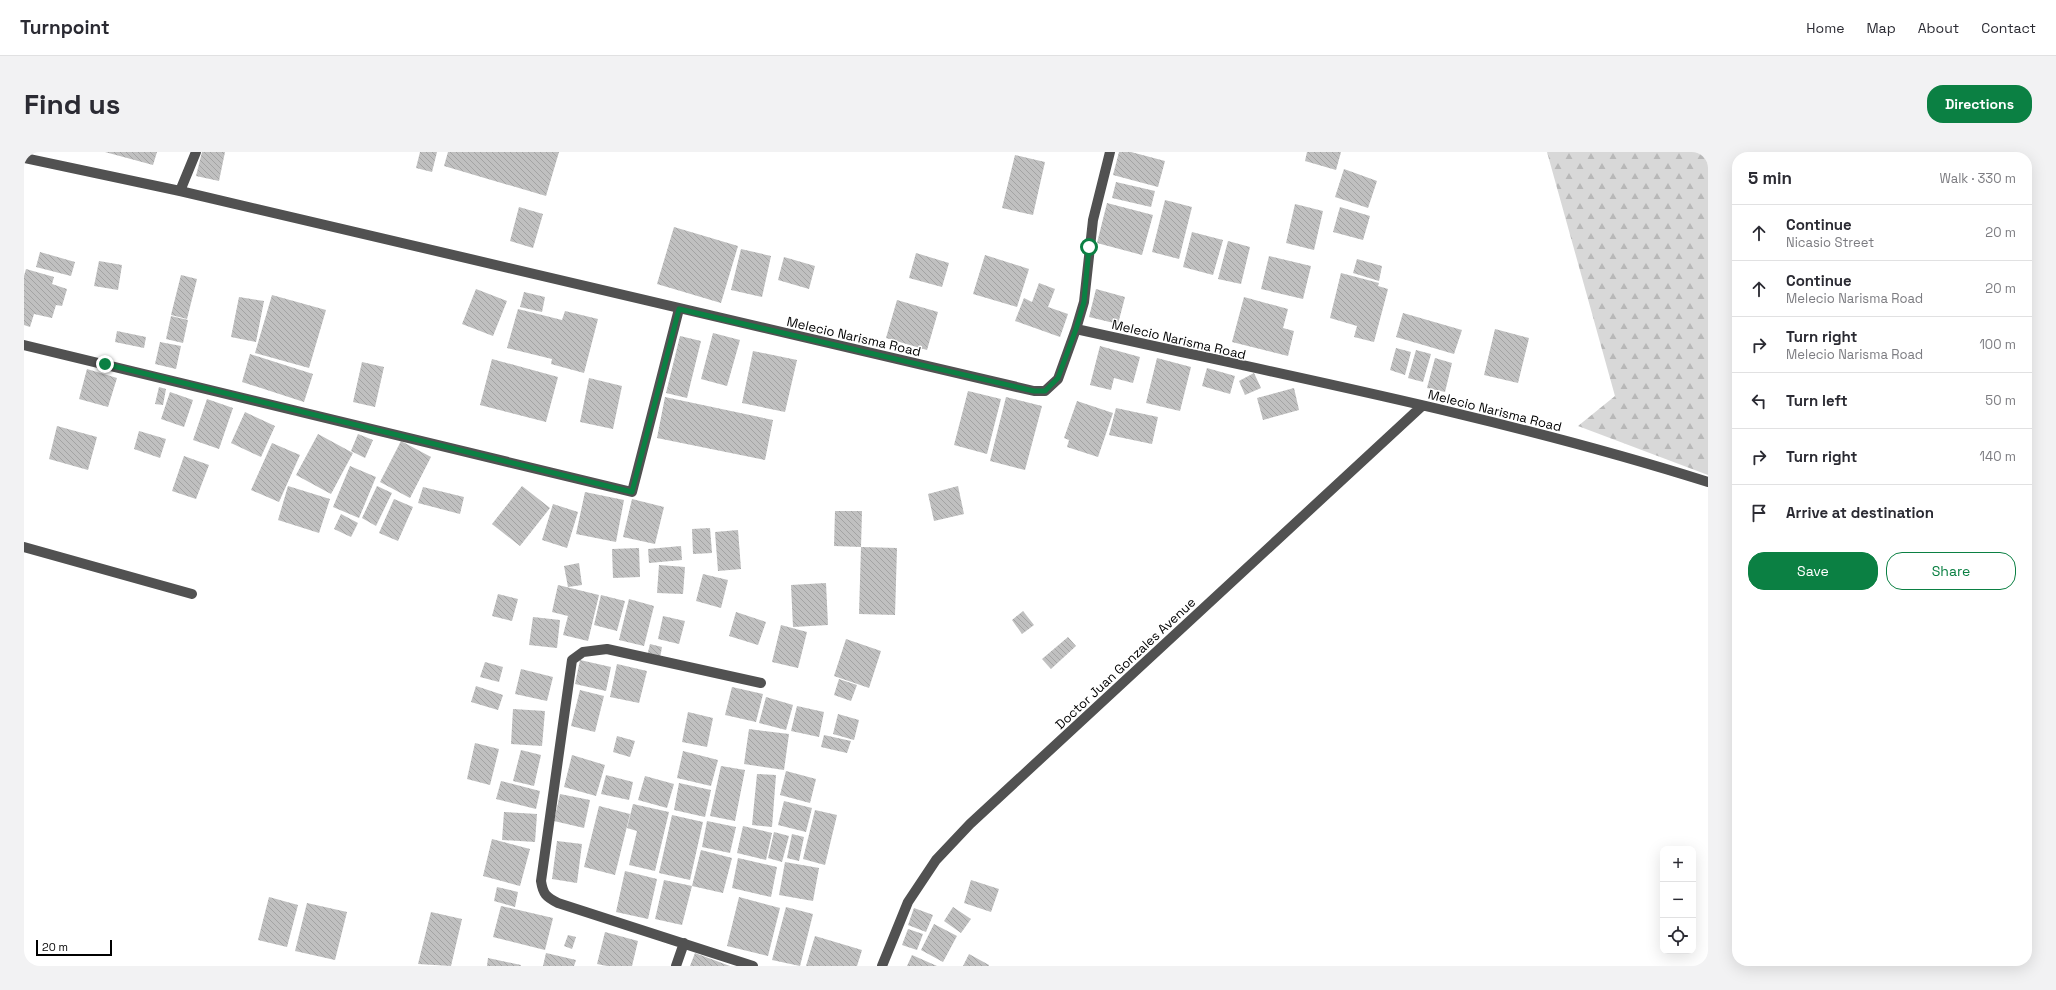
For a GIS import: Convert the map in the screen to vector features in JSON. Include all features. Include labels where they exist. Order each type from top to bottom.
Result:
[{"type":"street","points":[[180,191],[196,152]]},
{"type":"street","points":[[1076,329],[1084,302],[1093,220],[1110,152]]},
{"type":"street","name":"Melecio Narisma Road","points":[[24,158],[180,191],[1034,391],[1045,391],[1058,378],[1076,329],[1422,406],[1623,455],[1708,482]]},
{"type":"street","points":[[24,345],[632,492],[679,309]]},
{"type":"street","name":"Doctor Juan Gonzales Avenue","points":[[882,966],[908,902],[936,860],[970,824],[1422,406]]},
{"type":"street","points":[[24,547],[192,594]]},
{"type":"street","points":[[753,966],[558,903],[546,897],[542,892],[541,881],[572,660],[583,652],[607,650],[761,683]]},
{"type":"street","points":[[676,966],[684,943]]},
{"type":"green space","points":[[1547,152],[1708,152],[1708,475],[1578,426],[1615,396]]},
{"type":"building","points":[[105,152],[157,152],[153,165]]},
{"type":"building","points":[[202,152],[225,152],[219,181],[196,176]]},
{"type":"building","points":[[420,152],[437,152],[432,172],[416,168]]},
{"type":"building","points":[[448,152],[559,152],[546,196],[444,166]]},
{"type":"building","points":[[1119,152],[1131,152],[1165,161],[1158,187],[1113,175]]},
{"type":"building","points":[[1307,152],[1341,152],[1336,170],[1305,161]]},
{"type":"building","points":[[1015,155],[1045,162],[1033,215],[1002,208]]},
{"type":"building","points":[[1344,169],[1377,181],[1368,208],[1335,197]]},
{"type":"building","points":[[1116,182],[1155,191],[1151,207],[1112,198]]},
{"type":"building","points":[[1165,200],[1192,207],[1179,259],[1152,252]]},
{"type":"building","points":[[1107,203],[1153,215],[1142,255],[1097,243]]},
{"type":"building","points":[[1295,204],[1323,211],[1314,250],[1286,243]]},
{"type":"building","points":[[519,207],[543,214],[533,248],[510,241]]},
{"type":"building","points":[[1340,207],[1370,216],[1363,240],[1333,232]]},
{"type":"building","points":[[674,227],[738,246],[721,303],[657,284]]},
{"type":"building","points":[[1192,232],[1223,240],[1213,275],[1183,267]]},
{"type":"building","points":[[1228,241],[1250,247],[1241,284],[1218,279]]},
{"type":"building","points":[[741,249],[771,256],[762,297],[731,290]]},
{"type":"building","points":[[40,252],[75,262],[71,276],[36,267]]},
{"type":"building","points":[[916,253],[949,263],[942,287],[909,278]]},
{"type":"building","points":[[985,255],[1029,269],[1017,307],[973,294]]},
{"type":"building","points":[[1269,256],[1311,266],[1303,299],[1261,289]]},
{"type":"building","points":[[784,257],[815,266],[809,289],[778,280]]},
{"type":"building","points":[[1357,259],[1382,266],[1379,281],[1353,273]]},
{"type":"building","points":[[99,261],[122,265],[118,290],[94,286]]},
{"type":"building","points":[[26,269],[54,277],[52,284],[67,289],[62,306],[56,305],[52,318],[34,314],[30,327],[24,325],[24,276]]},
{"type":"building","points":[[1341,273],[1379,283],[1378,286],[1388,289],[1374,342],[1354,337],[1357,326],[1330,318]]},
{"type":"building","points":[[181,275],[197,279],[187,319],[171,315]]},
{"type":"building","points":[[1039,283],[1055,289],[1048,307],[1068,314],[1060,337],[1015,321],[1024,298],[1032,302]]},
{"type":"building","points":[[476,289],[507,301],[493,336],[462,324]]},
{"type":"building","points":[[1096,289],[1125,297],[1118,324],[1089,317]]},
{"type":"building","points":[[524,292],[545,297],[542,312],[520,307]]},
{"type":"building","points":[[272,295],[326,310],[309,368],[255,353]]},
{"type":"building","points":[[239,297],[264,301],[256,342],[231,337]]},
{"type":"building","points":[[1244,297],[1288,309],[1283,328],[1294,331],[1288,356],[1232,342]]},
{"type":"building","points":[[897,300],[938,312],[927,350],[886,338]]},
{"type":"building","points":[[518,309],[562,320],[565,311],[598,319],[584,373],[551,364],[552,359],[507,348]]},
{"type":"building","points":[[1403,313],[1462,330],[1454,354],[1396,337]]},
{"type":"building","points":[[171,316],[188,320],[183,343],[166,339]]},
{"type":"building","points":[[1495,329],[1529,338],[1518,383],[1484,375]]},
{"type":"building","points":[[117,331],[146,337],[144,348],[115,342]]},
{"type":"building","points":[[713,333],[740,340],[727,386],[701,379]]},
{"type":"building","points":[[680,336],[701,341],[687,398],[666,393]]},
{"type":"building","points":[[160,342],[181,346],[176,369],[155,364]]},
{"type":"building","points":[[1100,346],[1140,357],[1133,383],[1114,378],[1111,390],[1090,385]]},
{"type":"building","points":[[1396,348],[1411,352],[1405,375],[1390,370]]},
{"type":"building","points":[[1416,350],[1431,354],[1423,382],[1408,378]]},
{"type":"building","points":[[753,351],[797,360],[785,412],[742,403]]},
{"type":"building","points":[[250,354],[313,374],[304,402],[242,382]]},
{"type":"building","points":[[1157,358],[1191,367],[1180,411],[1146,403]]},
{"type":"building","points":[[1435,358],[1452,363],[1445,392],[1427,388]]},
{"type":"building","points":[[492,359],[558,377],[546,422],[480,405]]},
{"type":"building","points":[[362,362],[384,367],[375,407],[353,402]]},
{"type":"building","points":[[1207,368],[1235,376],[1230,394],[1202,386]]},
{"type":"building","points":[[87,369],[117,378],[108,407],[79,399]]},
{"type":"building","points":[[1254,373],[1261,388],[1245,395],[1239,381]]},
{"type":"building","points":[[589,378],[622,386],[613,429],[580,422]]},
{"type":"building","points":[[159,387],[166,389],[163,405],[155,404]]},
{"type":"building","points":[[1294,388],[1299,410],[1263,420],[1257,398]]},
{"type":"building","points":[[968,391],[1001,399],[987,454],[954,445]]},
{"type":"building","points":[[170,392],[193,400],[184,427],[161,419]]},
{"type":"building","points":[[665,397],[773,420],[765,460],[657,438]]},
{"type":"building","points":[[1006,397],[1042,406],[1025,470],[990,461]]},
{"type":"building","points":[[207,399],[233,408],[219,449],[193,440]]},
{"type":"building","points":[[1077,401],[1113,413],[1098,457],[1067,447],[1069,440],[1064,438]]},
{"type":"building","points":[[1116,408],[1158,417],[1152,444],[1109,435]]},
{"type":"building","points":[[245,412],[275,426],[261,457],[231,443]]},
{"type":"building","points":[[57,426],[97,437],[88,470],[49,459]]},
{"type":"building","points":[[139,431],[166,439],[160,458],[134,449]]},
{"type":"building","points":[[318,434],[353,453],[331,494],[296,475]]},
{"type":"building","points":[[358,434],[373,440],[365,458],[351,451]]},
{"type":"building","points":[[401,441],[431,457],[410,498],[380,482]]},
{"type":"building","points":[[272,443],[300,455],[279,502],[251,490]]},
{"type":"building","points":[[184,456],[209,465],[196,499],[172,491]]},
{"type":"building","points":[[350,466],[376,477],[359,518],[333,507]]},
{"type":"building","points":[[288,486],[330,499],[319,533],[278,520]]},
{"type":"building","points":[[377,486],[392,493],[376,526],[362,518]]},
{"type":"building","points":[[522,486],[550,508],[520,546],[492,524]]},
{"type":"building","points":[[958,486],[964,514],[934,521],[928,494]]},
{"type":"building","points":[[423,487],[464,497],[460,514],[418,503]]},
{"type":"building","points":[[585,492],[624,500],[616,542],[576,534]]},
{"type":"building","points":[[394,499],[413,507],[398,541],[379,533]]},
{"type":"building","points":[[632,499],[664,507],[655,544],[623,537]]},
{"type":"building","points":[[553,504],[578,512],[567,548],[542,540]]},
{"type":"building","points":[[835,511],[862,511],[861,547],[834,546]]},
{"type":"building","points":[[341,514],[358,523],[351,537],[334,529]]},
{"type":"building","points":[[710,528],[712,553],[693,554],[692,529]]},
{"type":"building","points":[[738,530],[741,569],[718,571],[715,532]]},
{"type":"building","points":[[681,546],[682,560],[649,563],[648,549]]},
{"type":"building","points":[[861,547],[897,548],[895,615],[859,614]]},
{"type":"building","points":[[639,548],[640,577],[613,578],[612,549]]},
{"type":"building","points":[[579,563],[582,585],[568,587],[564,566]]},
{"type":"building","points":[[659,565],[685,567],[683,594],[657,593]]},
{"type":"building","points":[[703,574],[728,580],[721,608],[696,601]]},
{"type":"building","points":[[826,583],[828,625],[793,627],[791,585]]},
{"type":"building","points":[[558,585],[599,595],[588,641],[563,635],[568,616],[552,612]]},
{"type":"building","points":[[498,594],[518,599],[512,621],[492,616]]},
{"type":"building","points":[[601,595],[625,601],[617,631],[594,625]]},
{"type":"building","points":[[629,599],[654,606],[644,646],[619,640]]},
{"type":"building","points":[[1023,611],[1034,625],[1022,634],[1012,620]]},
{"type":"building","points":[[736,612],[766,622],[758,645],[729,636]]},
{"type":"building","points":[[663,616],[685,621],[679,644],[658,639]]},
{"type":"building","points":[[533,617],[560,620],[557,648],[529,645]]},
{"type":"building","points":[[781,625],[807,632],[798,668],[772,662]]},
{"type":"building","points":[[1068,637],[1076,646],[1051,669],[1042,659]]},
{"type":"building","points":[[846,639],[881,651],[869,688],[834,676]]},
{"type":"building","points":[[650,644],[662,647],[660,658],[647,656]]},
{"type":"building","points":[[580,660],[611,667],[606,691],[575,684]]},
{"type":"building","points":[[485,662],[503,667],[499,682],[480,677]]},
{"type":"building","points":[[617,664],[647,671],[639,703],[610,697]]},
{"type":"building","points":[[521,669],[553,677],[547,701],[515,694]]},
{"type":"building","points":[[839,679],[857,685],[851,701],[834,695]]},
{"type":"building","points":[[476,686],[503,695],[498,710],[471,702]]},
{"type":"building","points":[[732,687],[763,694],[756,722],[725,715]]},
{"type":"building","points":[[580,690],[604,696],[595,732],[571,726]]},
{"type":"building","points":[[766,697],[793,705],[786,730],[759,723]]},
{"type":"building","points":[[797,706],[824,712],[819,737],[791,731]]},
{"type":"building","points":[[513,709],[545,711],[542,746],[511,744]]},
{"type":"building","points":[[688,712],[713,718],[707,747],[682,742]]},
{"type":"building","points":[[838,714],[859,720],[854,740],[833,734]]},
{"type":"building","points":[[749,729],[789,734],[784,770],[744,764]]},
{"type":"building","points":[[824,735],[851,741],[847,753],[821,747]]},
{"type":"building","points":[[617,736],[635,741],[630,757],[613,752]]},
{"type":"building","points":[[475,743],[499,749],[490,785],[467,779]]},
{"type":"building","points":[[521,750],[541,755],[534,786],[513,781]]},
{"type":"building","points":[[683,751],[718,760],[711,786],[677,778]]},
{"type":"building","points":[[572,755],[605,765],[596,796],[564,787]]},
{"type":"building","points":[[721,766],[745,770],[735,821],[710,816]]},
{"type":"building","points":[[786,771],[816,779],[810,803],[780,795]]},
{"type":"building","points":[[757,774],[776,775],[772,827],[752,825]]},
{"type":"building","points":[[606,775],[633,782],[629,800],[601,794]]},
{"type":"building","points":[[645,776],[674,784],[667,808],[638,800]]},
{"type":"building","points":[[501,781],[540,791],[536,809],[496,799]]},
{"type":"building","points":[[679,783],[711,790],[705,817],[674,810]]},
{"type":"building","points":[[560,794],[590,800],[584,828],[554,821]]},
{"type":"building","points":[[784,801],[812,808],[806,832],[778,825]]},
{"type":"building","points":[[633,804],[669,812],[655,871],[629,865],[637,831],[627,828]]},
{"type":"building","points":[[599,806],[630,814],[615,875],[584,867]]},
{"type":"building","points":[[815,810],[837,815],[825,865],[803,859]]},
{"type":"building","points":[[504,812],[537,814],[535,842],[502,840]]},
{"type":"building","points":[[672,815],[703,822],[690,880],[659,873]]},
{"type":"building","points":[[707,821],[736,827],[730,853],[702,847]]},
{"type":"building","points":[[743,826],[772,833],[766,860],[737,853]]},
{"type":"building","points":[[774,832],[789,836],[782,862],[768,858]]},
{"type":"building","points":[[792,834],[804,837],[799,861],[787,858]]},
{"type":"building","points":[[492,839],[530,849],[520,886],[483,876]]},
{"type":"building","points":[[557,841],[582,844],[577,883],[552,879]]},
{"type":"building","points":[[701,850],[732,858],[723,893],[692,886]]},
{"type":"building","points":[[738,858],[777,867],[771,897],[732,888]]},
{"type":"building","points":[[785,862],[819,868],[813,901],[779,895]]},
{"type":"building","points":[[625,871],[657,879],[648,919],[616,912]]},
{"type":"building","points":[[664,880],[692,886],[682,925],[655,919]]},
{"type":"building","points":[[971,880],[999,889],[991,912],[964,903]]},
{"type":"building","points":[[497,887],[518,892],[515,907],[494,901]]},
{"type":"building","points":[[269,897],[298,905],[287,947],[258,940]]},
{"type":"building","points":[[739,897],[780,908],[768,956],[727,946]]},
{"type":"building","points":[[307,903],[347,912],[335,960],[295,951]]},
{"type":"building","points":[[501,906],[553,918],[545,950],[493,937]]},
{"type":"building","points":[[786,907],[813,914],[800,966],[772,960]]},
{"type":"building","points":[[953,907],[971,919],[961,933],[944,921]]},
{"type":"building","points":[[914,908],[933,915],[926,932],[908,925]]},
{"type":"building","points":[[431,912],[462,919],[451,966],[418,964]]},
{"type":"building","points":[[934,924],[957,936],[943,962],[921,950]]},
{"type":"building","points":[[908,929],[923,934],[917,950],[902,945]]},
{"type":"building","points":[[605,932],[638,941],[632,966],[607,966],[597,964]]},
{"type":"building","points":[[568,935],[576,937],[572,949],[564,946]]},
{"type":"building","points":[[815,936],[862,950],[857,966],[806,966]]},
{"type":"building","points":[[546,953],[576,960],[574,966],[543,966]]},
{"type":"building","points":[[695,953],[730,966],[690,966]]},
{"type":"building","points":[[969,954],[989,965],[989,966],[963,966]]},
{"type":"building","points":[[912,955],[937,966],[907,966]]},
{"type":"building","points":[[488,958],[521,965],[521,966],[487,966]]},
{"type":"route","points":[[105,364],[632,492],[679,309],[1034,391],[1045,391],[1054,384],[1058,378],[1076,329],[1084,302],[1088,280],[1089,247]]}]
